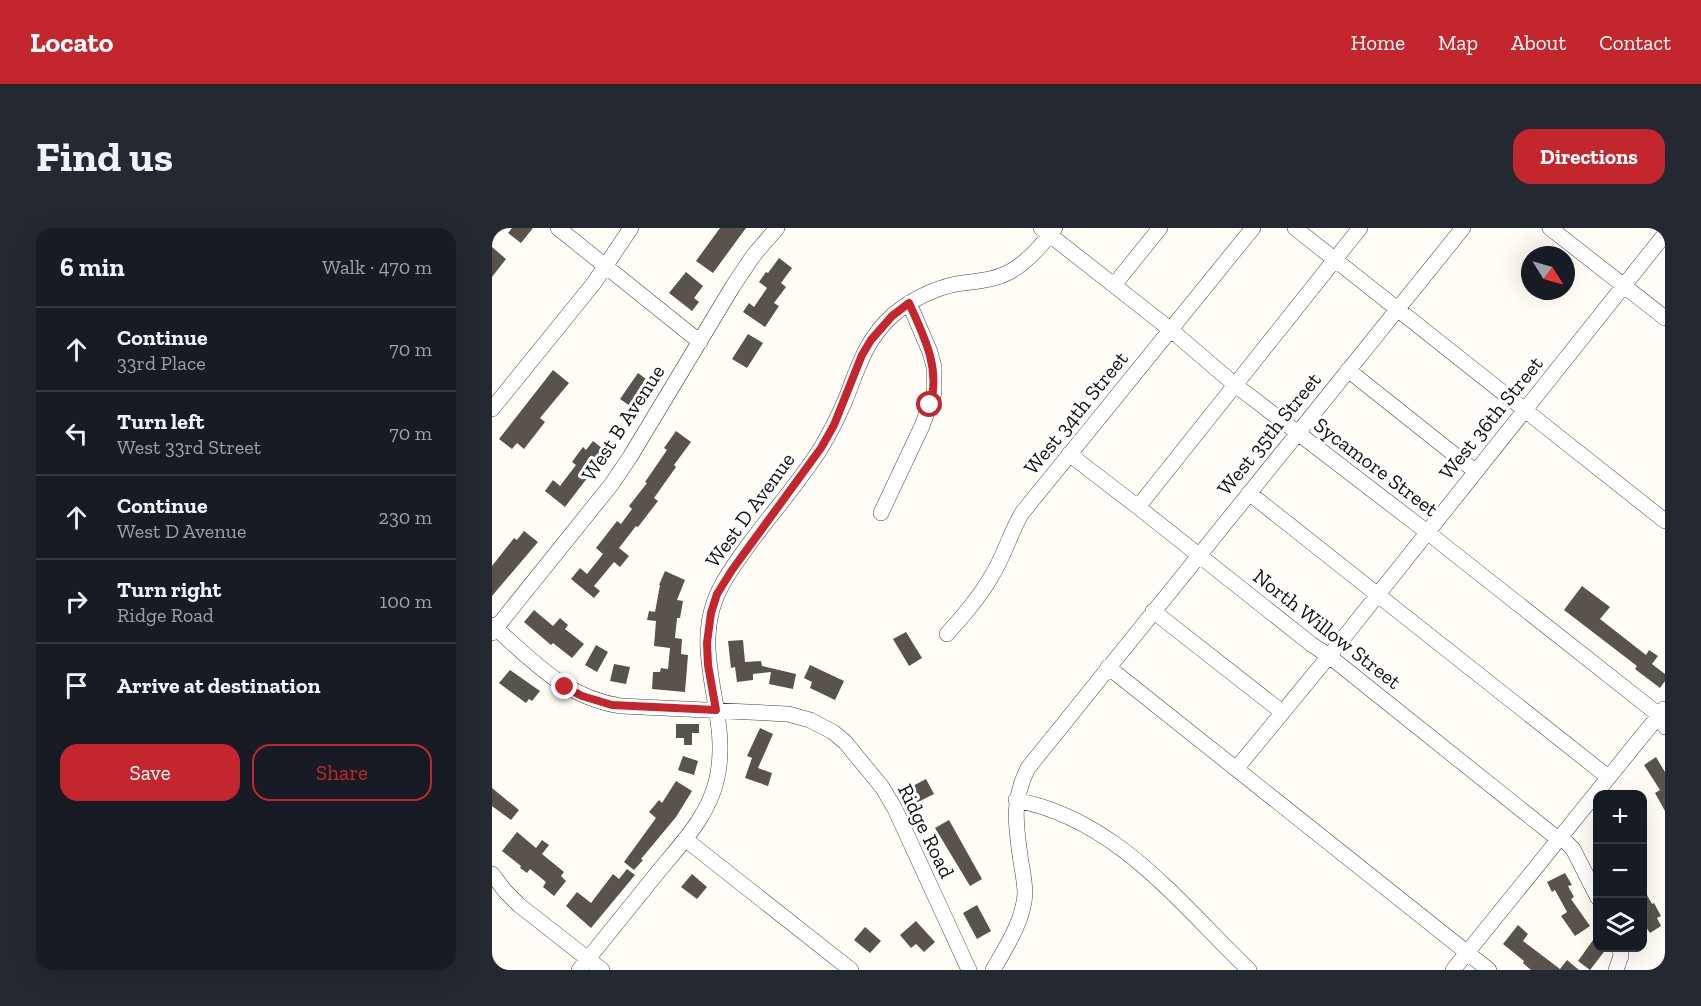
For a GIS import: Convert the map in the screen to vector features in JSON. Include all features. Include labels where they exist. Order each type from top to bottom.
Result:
[{"type":"street","points":[[558,228],[700,342]]},
{"type":"street","points":[[492,409],[594,283],[631,228]]},
{"type":"street","name":"West B Avenue","points":[[493,629],[611,484],[630,457],[748,264],[777,228]]},
{"type":"street","points":[[1114,285],[1160,228]]},
{"type":"street","name":"West 34th Street","points":[[947,634],[980,596],[1022,513],[1253,228]]},
{"type":"street","points":[[1295,228],[1665,520]]},
{"type":"street","points":[[1138,507],[1360,228]]},
{"type":"street","name":"West 35th Street","points":[[1016,800],[1028,768],[1463,228]]},
{"type":"street","name":"Sycamore Street","points":[[1049,230],[1234,384],[1663,716]]},
{"type":"street","name":"West D Avenue","points":[[584,964],[706,808],[718,777],[721,750],[708,665],[707,643],[711,613],[717,594],[821,448],[834,425],[862,355],[871,340],[892,316],[909,303],[934,291],[994,278],[1010,272],[1033,254],[1049,230]]},
{"type":"street","points":[[1558,231],[1665,318]]},
{"type":"street","name":"West 36th Street","points":[[1236,769],[1329,656],[1376,594],[1665,234]]},
{"type":"street","points":[[880,513],[922,426],[934,393],[934,367],[930,352],[909,303]]},
{"type":"street","points":[[1348,370],[1475,471]]},
{"type":"street","name":"North Willow Street","points":[[1069,454],[1573,849],[1593,888]]},
{"type":"street","points":[[1249,493],[1608,777]]},
{"type":"street","points":[[1153,611],[1281,712]]},
{"type":"street","name":"Ridge Road","points":[[493,629],[552,678],[589,699],[621,706],[788,714],[803,717],[833,732],[845,742],[882,788],[895,809],[969,970]]},
{"type":"street","points":[[1108,667],[1489,970]]},
{"type":"street","points":[[1453,970],[1608,777],[1663,716]]},
{"type":"street","points":[[993,970],[1018,924],[1025,896],[1016,826],[1016,800],[1034,804],[1069,818],[1114,843],[1165,885],[1249,970]]},
{"type":"street","points":[[684,839],[851,970]]},
{"type":"street","points":[[492,874],[519,905],[584,964],[602,970]]},
{"type":"street","points":[[1616,970],[1620,963],[1620,952]]},
{"type":"building","points":[[512,228],[533,228],[521,243],[508,233]]},
{"type":"building","points":[[720,228],[746,228],[713,273],[696,261]]},
{"type":"building","points":[[492,247],[506,259],[492,277]]},
{"type":"building","points":[[779,258],[792,268],[781,283],[786,287],[774,303],[779,306],[765,327],[743,312],[749,303],[754,307],[767,288],[759,282]]},
{"type":"building","points":[[686,272],[703,286],[694,298],[699,302],[692,311],[669,293]]},
{"type":"building","points":[[748,334],[763,343],[747,368],[732,359]]},
{"type":"building","points":[[553,370],[569,383],[540,418],[545,422],[524,449],[517,443],[512,449],[499,439]]},
{"type":"building","points":[[638,373],[650,382],[633,408],[620,399]]},
{"type":"building","points":[[676,431],[691,442],[654,498],[658,501],[619,548],[629,556],[620,567],[614,562],[594,586],[600,591],[594,598],[571,579],[580,568],[587,574],[603,554],[596,548],[617,521],[621,524],[632,509],[629,506],[647,483],[645,482],[667,450],[664,448]]},
{"type":"building","points":[[593,441],[607,452],[565,507],[545,491],[553,480],[560,486],[576,465],[572,462],[577,455],[583,447],[586,450]]},
{"type":"building","points":[[524,531],[538,542],[492,596],[492,566],[514,538],[517,540]]},
{"type":"building","points":[[665,571],[685,580],[677,600],[683,601],[680,618],[677,618],[675,638],[682,639],[681,654],[688,655],[685,692],[652,689],[653,672],[660,672],[661,668],[668,669],[670,648],[654,646],[656,621],[647,620],[649,611],[655,612],[659,585]]},
{"type":"building","points":[[1582,586],[1610,607],[1600,619],[1646,655],[1649,650],[1658,656],[1652,664],[1665,674],[1665,681],[1660,688],[1635,669],[1637,666],[1564,610]]},
{"type":"building","points":[[534,610],[553,626],[560,618],[568,625],[565,629],[584,644],[572,658],[553,643],[551,645],[524,622]]},
{"type":"building","points":[[906,632],[922,658],[909,666],[893,639]]},
{"type":"building","points":[[743,640],[745,662],[761,661],[762,666],[796,674],[793,689],[769,684],[771,672],[753,674],[753,680],[737,682],[735,667],[731,668],[728,641]]},
{"type":"building","points":[[596,645],[608,652],[597,672],[585,665]]},
{"type":"building","points":[[614,664],[630,667],[626,684],[610,681]]},
{"type":"building","points":[[810,665],[844,681],[835,700],[810,688],[812,682],[804,678]]},
{"type":"building","points":[[510,670],[540,691],[532,701],[529,699],[526,703],[499,683]]},
{"type":"building","points":[[676,724],[699,724],[699,733],[692,733],[692,745],[684,745],[684,738],[676,738]]},
{"type":"building","points":[[760,728],[773,734],[758,768],[772,773],[768,786],[745,778],[752,758],[747,756]]},
{"type":"building","points":[[683,756],[698,761],[694,775],[678,770]]},
{"type":"building","points":[[1656,757],[1665,772],[1665,811],[1655,793],[1660,790],[1644,765]]},
{"type":"building","points":[[926,779],[934,794],[916,803],[909,788]]},
{"type":"building","points":[[676,781],[692,791],[676,817],[634,870],[624,862],[656,818],[649,812],[659,800],[662,803]]},
{"type":"building","points":[[492,788],[519,810],[511,820],[492,806]]},
{"type":"building","points":[[949,820],[982,879],[970,886],[935,828]]},
{"type":"building","points":[[517,832],[536,848],[542,840],[549,845],[542,854],[564,872],[561,876],[566,881],[554,896],[543,887],[546,882],[530,869],[527,873],[502,851]]},
{"type":"building","points":[[627,869],[635,875],[591,928],[566,906],[577,892],[591,903],[613,874],[619,879]]},
{"type":"building","points":[[1565,873],[1572,885],[1568,886],[1574,897],[1571,899],[1590,926],[1575,936],[1561,916],[1567,912],[1555,890],[1552,892],[1547,882]]},
{"type":"building","points":[[692,874],[707,887],[697,899],[681,887]]},
{"type":"building","points":[[1647,895],[1661,916],[1657,918],[1661,926],[1650,933],[1647,928]]},
{"type":"building","points":[[977,905],[991,931],[977,939],[963,913]]},
{"type":"building","points":[[916,921],[935,942],[924,952],[916,944],[911,948],[900,935]]},
{"type":"building","points":[[1518,925],[1528,934],[1523,941],[1560,969],[1567,960],[1579,970],[1531,970],[1523,963],[1524,961],[1503,944]]},
{"type":"building","points":[[865,927],[881,941],[870,953],[854,940]]},
{"type":"building","points":[[1593,940],[1593,952],[1604,952],[1590,970],[1578,961]]},
{"type":"route","points":[[565,687],[582,696],[612,705],[716,710],[708,665],[707,631],[717,594],[821,448],[845,402],[862,355],[871,340],[892,316],[909,303],[934,367],[934,393],[930,405]]}]
